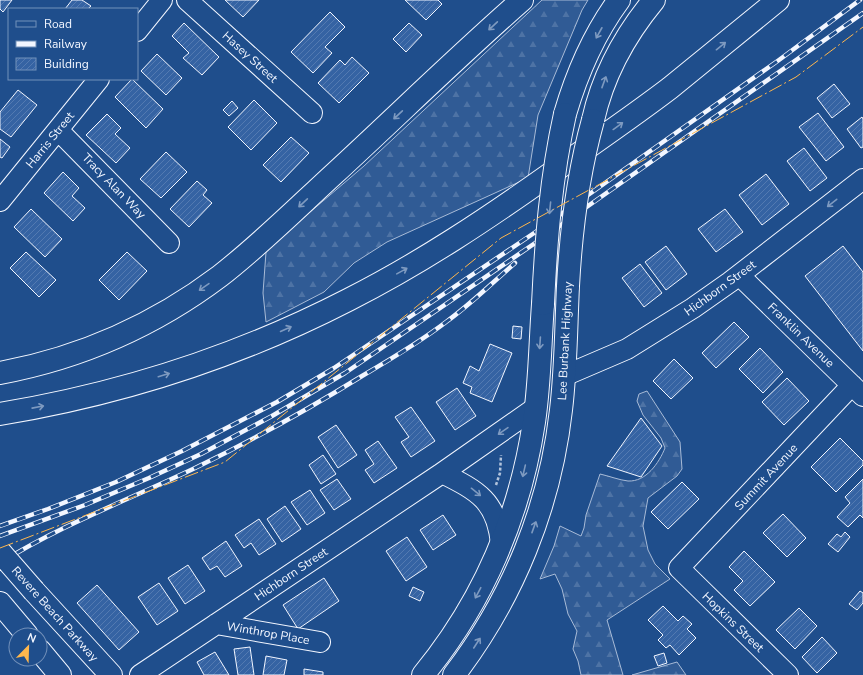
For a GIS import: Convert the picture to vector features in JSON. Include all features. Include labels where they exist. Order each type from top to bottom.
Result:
[{"type":"main road","points":[[0,373],[49,362],[76,354],[106,342],[159,316],[218,277],[280,224],[522,0]]},
{"type":"main road","name":"Lee Burbank Highway","points":[[423,675],[441,652],[484,582],[501,544],[513,511],[529,449],[535,408],[546,246],[553,180],[565,114],[576,81],[590,49],[602,26],[620,0]]},
{"type":"main road","name":"Lee Burbank Highway","points":[[454,675],[496,612],[514,577],[531,537],[542,504],[552,466],[560,416],[564,376],[571,241],[584,154],[604,81],[618,52],[633,28],[654,0]]},
{"type":"main road","points":[[0,414],[102,393],[194,366],[286,330],[374,287],[473,228],[619,125],[672,86],[778,0]]},
{"type":"main road","name":"Revere Beach Parkway","points":[[0,552],[111,675]]},
{"type":"main road","points":[[1,604],[20,627]]},
{"type":"main road","points":[[48,660],[60,675]]},
{"type":"street","points":[[138,30],[162,0]]},
{"type":"street","name":"Hasey Street","points":[[187,0],[312,114]]},
{"type":"street","name":"Harris Street","points":[[0,201],[98,80]]},
{"type":"street","name":"Tracy Alan Way","points":[[58,130],[169,243]]},
{"type":"street","name":"Hichborn Street","points":[[564,376],[618,354],[707,298],[863,179]]},
{"type":"street","name":"Franklin Avenue","points":[[739,275],[858,391]]},
{"type":"street","name":"Summit Avenue","points":[[679,568],[858,391]]},
{"type":"street","name":"Hichborn Street","points":[[140,675],[535,408]]},
{"type":"street","points":[[442,472],[472,488],[488,503],[497,522],[501,544]]},
{"type":"street","name":"Hopkins Street","points":[[679,568],[788,675]]},
{"type":"street","name":"Winthrop Place","points":[[216,624],[320,642]]},
{"type":"path","points":[[495,489],[500,473],[501,453]]},
{"type":"green space","points":[[542,0],[588,0],[582,10],[538,115],[528,178],[387,242],[354,263],[324,292],[266,322],[263,293],[266,252],[282,236],[364,166]]},
{"type":"green space","points":[[647,391],[680,442],[682,469],[677,476],[648,498],[643,526],[648,550],[655,564],[670,579],[607,620],[623,675],[581,675],[578,661],[573,649],[577,631],[568,614],[562,589],[555,574],[540,579],[554,546],[560,526],[581,536],[586,515],[600,474],[628,481],[635,480],[646,475],[659,460],[665,448],[661,438],[643,415],[637,401],[639,394]]},
{"type":"green space","points":[[677,662],[686,675],[632,675]]},
{"type":"building","points":[[0,0],[12,0],[3,12],[0,9]]},
{"type":"building","points":[[72,0],[82,0],[91,6],[89,8],[66,8]]},
{"type":"building","points":[[225,0],[259,0],[243,17]]},
{"type":"building","points":[[405,0],[438,0],[442,4],[426,20]]},
{"type":"building","points":[[330,12],[345,27],[325,47],[332,53],[313,73],[291,52]]},
{"type":"building","points":[[184,23],[219,57],[202,75],[183,58],[189,53],[172,36]]},
{"type":"building","points":[[409,23],[422,35],[406,52],[393,39]]},
{"type":"building","points":[[157,54],[182,78],[166,95],[141,71]]},
{"type":"building","points":[[352,57],[369,73],[339,103],[318,83],[340,60],[345,65]]},
{"type":"building","points":[[131,80],[133,80],[163,109],[146,128],[115,97]]},
{"type":"building","points":[[834,84],[850,104],[832,118],[817,98]]},
{"type":"building","points":[[18,90],[37,105],[11,137],[0,129],[0,112]]},
{"type":"building","points":[[254,100],[277,123],[251,150],[228,127]]},
{"type":"building","points":[[232,101],[238,108],[229,116],[223,110]]},
{"type":"building","points":[[818,113],[844,147],[826,161],[799,127]]},
{"type":"building","points":[[107,114],[121,128],[115,134],[130,148],[116,163],[86,135]]},
{"type":"building","points":[[862,117],[863,147],[861,148],[847,129]]},
{"type":"building","points":[[291,137],[309,153],[281,182],[263,165]]},
{"type":"building","points":[[0,139],[10,147],[2,158],[0,157]]},
{"type":"building","points":[[804,148],[827,178],[810,191],[787,161]]},
{"type":"building","points":[[166,152],[187,172],[161,198],[140,179]]},
{"type":"building","points":[[63,172],[79,188],[72,196],[85,208],[73,221],[44,193]]},
{"type":"building","points":[[766,174],[789,204],[762,225],[739,195]]},
{"type":"building","points":[[197,181],[207,190],[203,195],[212,203],[189,227],[170,209]]},
{"type":"building","points":[[31,209],[62,239],[45,257],[14,227]]},
{"type":"building","points":[[725,209],[743,232],[716,252],[698,229]]},
{"type":"building","points":[[666,246],[687,274],[666,290],[645,262]]},
{"type":"building","points":[[843,246],[863,272],[863,351],[805,276]]},
{"type":"building","points":[[26,252],[56,280],[39,297],[10,268]]},
{"type":"building","points":[[127,252],[147,271],[119,300],[99,280]]},
{"type":"building","points":[[640,264],[662,293],[644,307],[622,278]]},
{"type":"building","points":[[734,322],[749,337],[716,368],[702,353]]},
{"type":"building","points":[[513,326],[522,327],[521,339],[512,338]]},
{"type":"building","points":[[490,344],[512,353],[492,402],[470,393],[472,387],[463,383],[470,366],[479,371]]},
{"type":"building","points":[[760,348],[783,372],[763,393],[739,369]]},
{"type":"building","points":[[674,359],[693,378],[671,399],[653,381]]},
{"type":"building","points":[[787,378],[809,401],[784,425],[762,402]]},
{"type":"building","points":[[457,388],[476,416],[455,430],[436,402]]},
{"type":"building","points":[[411,407],[435,441],[411,457],[401,442],[409,437],[395,417]]},
{"type":"building","points":[[641,418],[662,446],[641,477],[607,466]]},
{"type":"building","points":[[336,425],[357,455],[338,468],[318,437]]},
{"type":"building","points":[[840,438],[863,461],[863,465],[836,492],[811,467]]},
{"type":"building","points":[[378,441],[397,468],[374,483],[365,470],[374,464],[365,450]]},
{"type":"building","points":[[323,455],[336,474],[321,484],[309,465]]},
{"type":"building","points":[[337,479],[351,499],[334,510],[320,490]]},
{"type":"building","points":[[863,479],[863,518],[860,515],[848,527],[837,517],[850,503],[845,497]]},
{"type":"building","points":[[682,482],[699,499],[668,529],[651,512]]},
{"type":"building","points":[[310,490],[325,513],[307,525],[291,502]]},
{"type":"building","points":[[285,506],[301,529],[282,542],[267,519]]},
{"type":"building","points":[[783,514],[806,538],[787,557],[763,533]]},
{"type":"building","points":[[443,515],[456,535],[433,550],[420,530]]},
{"type":"building","points":[[259,519],[276,544],[259,555],[251,543],[244,548],[235,535]]},
{"type":"building","points":[[845,532],[850,537],[838,552],[828,544],[837,534],[841,537]]},
{"type":"building","points":[[407,537],[427,567],[406,581],[386,551]]},
{"type":"building","points":[[226,541],[242,566],[225,577],[217,566],[210,570],[202,558]]},
{"type":"building","points":[[744,551],[775,582],[750,606],[734,590],[743,581],[729,567]]},
{"type":"building","points":[[188,565],[205,591],[185,604],[168,578]]},
{"type":"building","points":[[324,578],[339,601],[298,629],[283,605]]},
{"type":"building","points":[[159,583],[178,611],[157,625],[138,597]]},
{"type":"building","points":[[97,585],[139,632],[119,650],[77,603]]},
{"type":"building","points":[[413,587],[424,592],[420,601],[409,596]]},
{"type":"building","points":[[860,591],[863,593],[863,603],[857,610],[849,604]]},
{"type":"building","points":[[663,606],[678,621],[683,616],[692,624],[687,629],[696,638],[679,655],[670,645],[666,648],[658,640],[663,635],[648,620]]},
{"type":"building","points":[[799,608],[817,626],[795,649],[776,630]]},
{"type":"building","points":[[822,637],[837,653],[817,673],[802,657]]},
{"type":"building","points":[[250,647],[254,675],[238,675],[234,649]]},
{"type":"building","points":[[215,652],[229,675],[204,675],[197,662]]},
{"type":"building","points":[[664,653],[667,663],[658,666],[654,656]]},
{"type":"building","points":[[266,656],[287,660],[284,675],[263,675]]},
{"type":"building","points":[[304,669],[323,672],[323,675],[304,675]]},
{"type":"railway","points":[[0,526],[116,482],[182,451],[277,402],[334,368],[540,229],[779,60],[860,0]]},
{"type":"railway","points":[[0,536],[85,505],[201,454],[272,416],[345,373],[541,239],[863,13]]},
{"type":"railway","points":[[0,563],[23,549],[95,513],[215,458],[279,425],[321,401],[405,350],[436,329],[464,308],[515,263]]},
{"type":"power","points":[[0,548],[225,462],[501,238],[796,77],[863,27]]}]
